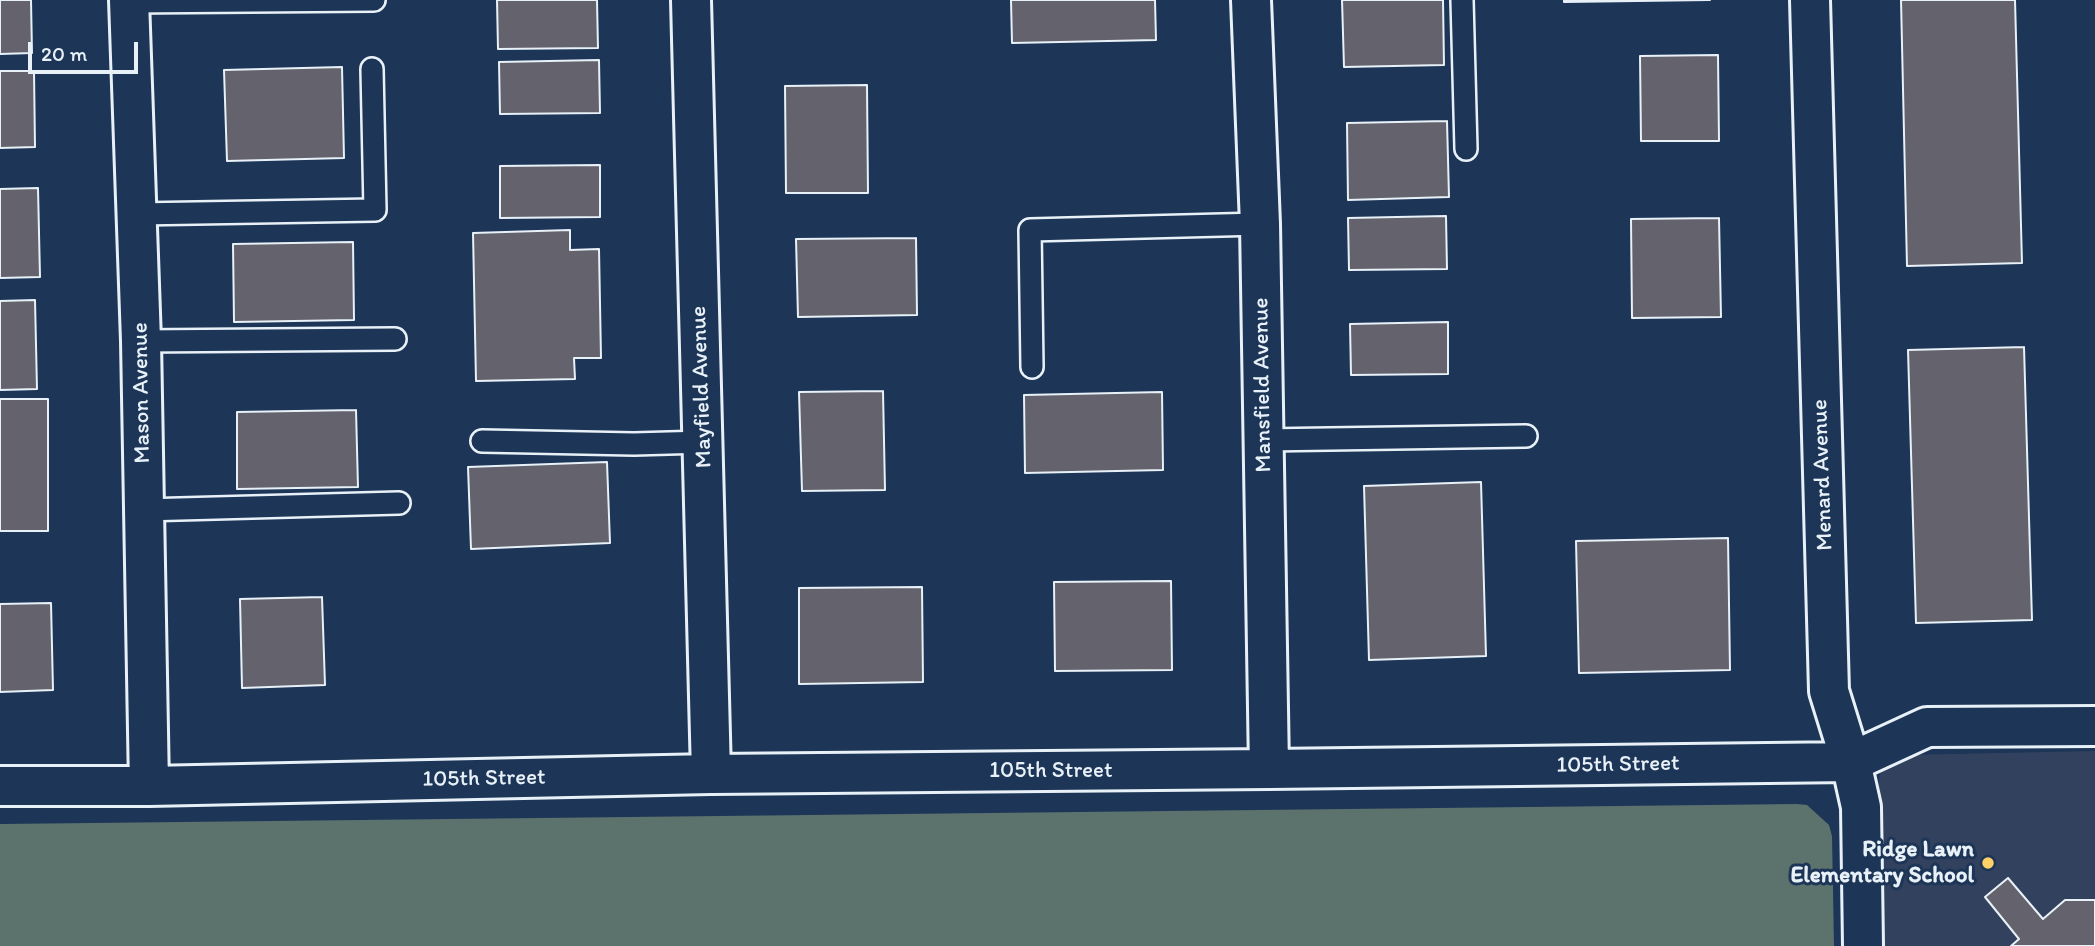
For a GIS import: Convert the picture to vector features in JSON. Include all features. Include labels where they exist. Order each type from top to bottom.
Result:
[{"type":"street","name":"Mayfield Avenue","points":[[691,0],[711,774]]},
{"type":"street","name":"Mansfield Avenue","points":[[1251,0],[1260,224],[1269,769]]},
{"type":"street","name":"Menard Avenue","points":[[1810,0],[1829,691],[1851,762],[1861,807],[1863,946]]},
{"type":"street","name":"Mason Avenue","points":[[129,1],[141,341],[149,786]]},
{"type":"street","name":"105th Street","points":[[0,786],[149,786],[711,774],[1851,762],[1927,727],[2095,726]]},
{"type":"lane","points":[[129,1],[374,0]]},
{"type":"lane","points":[[1462,0],[1466,149]]},
{"type":"lane","points":[[137,214],[375,210],[372,69]]},
{"type":"lane","points":[[1032,367],[1030,230],[1260,224]]},
{"type":"lane","points":[[141,341],[395,339]]},
{"type":"lane","points":[[1264,440],[1526,436]]},
{"type":"lane","points":[[482,441],[704,442]]},
{"type":"lane","points":[[144,510],[399,503]]},
{"type":"shaded area","name":"Ridge Lawn Elementary School","points":[[2095,751],[2095,946],[1882,946],[1881,770],[1892,761],[1907,755]]},
{"type":"green space","points":[[1807,805],[1829,825],[1832,836],[1834,946],[0,946],[0,824]]},
{"type":"building","points":[[0,0],[31,0],[32,53],[0,54]]},
{"type":"building","points":[[497,0],[597,0],[598,48],[498,49]]},
{"type":"building","points":[[1011,0],[1155,0],[1156,40],[1012,43]]},
{"type":"building","points":[[1342,0],[1443,0],[1444,65],[1344,67]]},
{"type":"building","points":[[1564,0],[1710,0],[1564,2]]},
{"type":"building","points":[[1901,0],[2015,0],[2022,263],[1907,266]]},
{"type":"building","points":[[1718,55],[1719,141],[1641,141],[1640,56]]},
{"type":"building","points":[[599,60],[600,113],[500,114],[499,62]]},
{"type":"building","points":[[342,67],[344,158],[227,161],[224,70]]},
{"type":"building","points":[[0,71],[34,71],[35,147],[0,148]]},
{"type":"building","points":[[867,85],[868,193],[786,193],[785,86]]},
{"type":"building","points":[[1447,121],[1449,197],[1348,200],[1347,123]]},
{"type":"building","points":[[600,165],[600,217],[500,218],[500,166]]},
{"type":"building","points":[[38,188],[40,277],[0,278],[0,189]]},
{"type":"building","points":[[1446,216],[1447,269],[1349,270],[1348,218]]},
{"type":"building","points":[[1719,218],[1721,317],[1632,318],[1631,219]]},
{"type":"building","points":[[570,230],[570,250],[599,249],[601,358],[574,358],[575,379],[476,381],[473,233]]},
{"type":"building","points":[[916,238],[917,315],[798,317],[796,239]]},
{"type":"building","points":[[353,242],[354,320],[234,322],[233,244]]},
{"type":"building","points":[[35,300],[37,389],[0,390],[0,301]]},
{"type":"building","points":[[1448,322],[1448,374],[1351,375],[1350,324]]},
{"type":"building","points":[[2024,347],[2032,620],[1916,623],[1908,350]]},
{"type":"building","points":[[883,391],[885,490],[802,491],[799,392]]},
{"type":"building","points":[[1162,392],[1163,470],[1025,473],[1024,395]]},
{"type":"building","points":[[0,399],[48,399],[48,531],[0,531]]},
{"type":"building","points":[[356,410],[358,487],[237,489],[237,412]]},
{"type":"building","points":[[607,462],[610,543],[471,549],[468,467]]},
{"type":"building","points":[[1481,482],[1486,656],[1369,660],[1364,486]]},
{"type":"building","points":[[1728,538],[1730,670],[1579,673],[1576,541]]},
{"type":"building","points":[[1171,581],[1172,670],[1055,671],[1054,582]]},
{"type":"building","points":[[922,587],[923,682],[799,684],[799,588]]},
{"type":"building","points":[[322,597],[325,685],[242,688],[240,599]]},
{"type":"building","points":[[51,603],[53,690],[0,692],[0,604]]},
{"type":"building","points":[[2008,878],[2043,919],[2065,900],[2095,900],[2095,946],[2011,946],[2019,939],[1985,897]]},
{"type":"place","name":"Ridge Lawn Elementary School","points":[[1988,863]]}]
